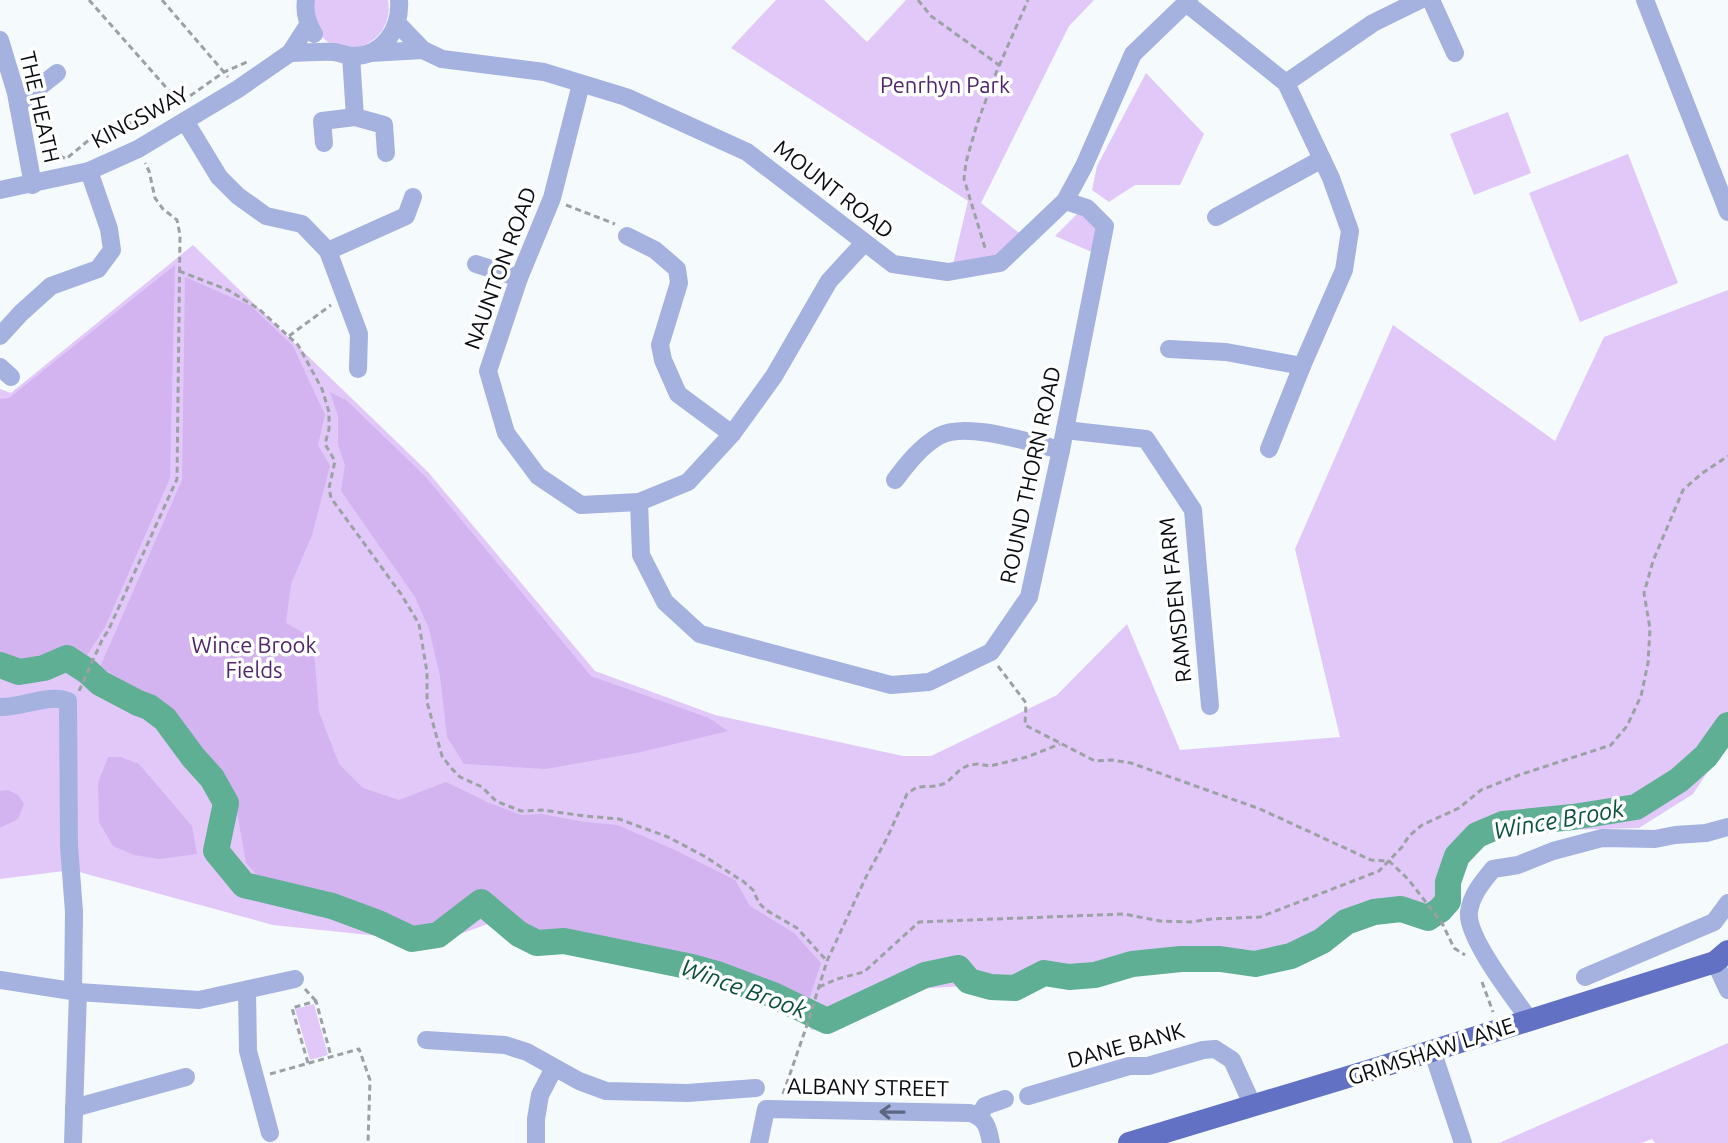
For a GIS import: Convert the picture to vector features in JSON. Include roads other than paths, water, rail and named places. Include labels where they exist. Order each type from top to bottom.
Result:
[{"type":"main road","name":"GRIMSHAW LANE","points":[[1129,1143],[1164,1138],[1253,1106],[1722,956]]},
{"type":"street","points":[[306,0],[308,25],[319,43],[351,53]]},
{"type":"street","points":[[290,53],[351,53],[377,49],[390,38],[398,24],[399,0]]},
{"type":"street","points":[[1286,83],[1373,23],[1420,0]]},
{"type":"street","points":[[1431,0],[1455,53]]},
{"type":"street","points":[[1645,0],[1728,212]]},
{"type":"street","points":[[1188,1],[1286,83],[1331,178],[1350,231],[1344,270],[1269,449]]},
{"type":"street","name":"MOUNT ROAD","points":[[398,24],[423,50],[442,59],[544,72],[626,97],[747,152],[893,264],[948,272],[1000,263],[1065,201],[1084,166],[1133,54],[1188,1]]},
{"type":"street","name":"KINGSWAY","points":[[0,190],[89,171],[138,149],[238,89],[290,53],[308,25]]},
{"type":"street","name":"MOUNT ROAD","points":[[351,53],[423,50]]},
{"type":"street","name":"THE HEATH","points":[[1,52],[18,104],[33,185]]},
{"type":"street","points":[[351,53],[355,117]]},
{"type":"street","points":[[18,104],[57,73]]},
{"type":"street","name":"NAUNTON ROAD","points":[[581,84],[551,200],[519,278],[488,371],[506,433],[538,476],[581,505],[639,502],[688,482],[732,434],[774,376],[829,281],[864,243]]},
{"type":"street","points":[[324,143],[322,121],[355,117],[384,125],[386,153]]},
{"type":"street","points":[[185,121],[219,177],[238,196],[266,216],[302,224],[328,251],[359,334],[358,369]]},
{"type":"street","points":[[1216,217],[1322,159]]},
{"type":"street","points":[[0,336],[51,286],[98,269],[112,250],[109,229],[89,171]]},
{"type":"street","points":[[328,251],[406,216],[413,197]]},
{"type":"street","name":"ROUND THORN ROAD","points":[[639,502],[641,555],[665,602],[700,634],[891,685],[929,682],[991,652],[1029,597],[1105,226],[1087,208],[1065,201]]},
{"type":"street","points":[[627,236],[655,250],[677,269],[679,283],[660,345],[678,394],[732,434]]},
{"type":"street","points":[[476,264],[519,278]]},
{"type":"street","points":[[1169,349],[1226,352],[1302,366]]},
{"type":"street","points":[[895,480],[914,456],[941,435],[978,429],[1061,450]]},
{"type":"street","name":"RAMSDEN FARM","points":[[1065,430],[1146,439],[1193,510],[1210,706]]},
{"type":"street","points":[[0,707],[58,697],[68,701],[69,846],[76,991],[73,1143]]},
{"type":"street","points":[[1529,1019],[1493,968],[1473,931],[1469,913],[1477,889],[1493,869],[1518,865],[1553,851],[1602,838],[1655,839],[1728,827]]},
{"type":"street","points":[[1585,977],[1714,922],[1728,903]]},
{"type":"street","points":[[1722,956],[1728,990]]},
{"type":"street","points":[[0,980],[76,991],[199,1000],[295,979]]},
{"type":"street","points":[[247,990],[248,1051],[270,1133]]},
{"type":"street","points":[[426,1040],[505,1045],[527,1052],[579,1081],[606,1091],[687,1093],[756,1088]]},
{"type":"street","name":"DANE BANK","points":[[1028,1096],[1048,1085],[1129,1066],[1148,1066],[1215,1049],[1232,1060],[1253,1106]]},
{"type":"street","points":[[1432,1050],[1463,1143]]},
{"type":"street","points":[[536,1143],[540,1095],[554,1068]]},
{"type":"street","points":[[74,1108],[186,1077]]},
{"type":"street","points":[[991,1143],[988,1125],[975,1115],[985,1106],[1005,1099]]},
{"type":"street","name":"ALBANY STREET","points":[[759,1143],[772,1109],[975,1115]]},
{"type":"waterway","name":"Wince Brook","points":[[0,665],[19,672],[44,668],[67,658],[100,683],[149,707],[165,719],[212,778],[226,803],[216,851],[244,885],[332,906],[412,939],[438,935],[481,902],[519,934],[537,943],[564,941],[692,967],[773,995],[827,1021],[925,975],[958,968],[969,981],[991,987],[1015,988],[1044,973],[1069,977],[1095,975],[1132,964],[1181,959],[1220,959],[1255,964],[1291,956],[1322,941],[1346,922],[1374,912],[1401,909],[1428,918],[1448,901],[1448,882],[1457,856],[1477,835],[1503,824],[1636,807],[1679,780],[1706,756],[1728,725]]},
{"type":"park label","name":"Penrhyn Park","points":[[945,85]]},
{"type":"park label","name":"Wince Brook Fields","points":[[254,658]]}]
